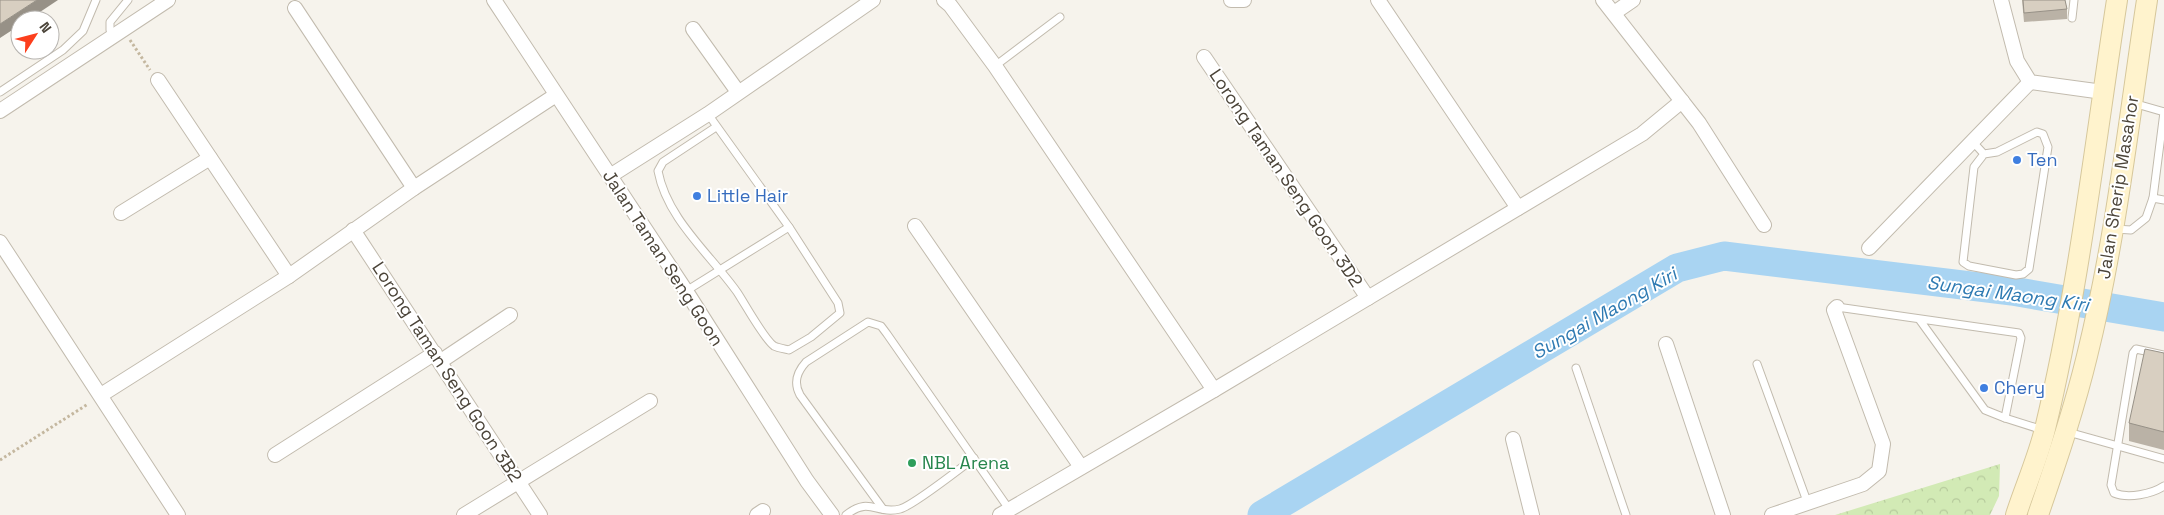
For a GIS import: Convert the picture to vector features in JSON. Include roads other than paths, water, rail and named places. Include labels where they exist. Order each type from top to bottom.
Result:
[{"type":"main road","name":"Jalan Sherip Masahor","points":[[2016,515],[2044,431],[2080,252],[2117,0]]},
{"type":"main road","name":"Jalan Sherip Masahor","points":[[2038,515],[2067,432],[2088,355],[2108,257],[2147,0]]},
{"type":"street","points":[[0,111],[168,0]]},
{"type":"street","points":[[610,176],[708,114],[873,0]]},
{"type":"street","points":[[944,0],[950,5],[995,66],[1214,390]]},
{"type":"street","points":[[1230,0],[1244,0]]},
{"type":"street","points":[[1378,0],[1518,208]]},
{"type":"street","points":[[1603,0],[1699,123],[1764,225]]},
{"type":"street","points":[[1614,13],[1633,0]]},
{"type":"street","points":[[2001,0],[2017,61],[2030,82]]},
{"type":"street","name":"Jalan Taman Seng Goon","points":[[497,1],[556,95],[686,291],[807,480],[832,515]]},
{"type":"street","points":[[295,8],[414,188]]},
{"type":"street","points":[[693,29],[738,92]]},
{"type":"street","name":"Lorong Taman Seng Goon 3D2","points":[[1204,57],[1368,298]]},
{"type":"street","points":[[158,80],[288,276]]},
{"type":"street","points":[[2030,82],[2103,92]]},
{"type":"street","points":[[1869,248],[2030,82]]},
{"type":"street","points":[[101,395],[288,276],[414,188],[556,95]]},
{"type":"street","points":[[1004,512],[1214,390],[1642,134],[1682,101]]},
{"type":"street","points":[[121,213],[210,158]]},
{"type":"street","points":[[915,226],[1081,467]]},
{"type":"street","name":"Lorong Taman Seng Goon 3B2","points":[[353,230],[540,515]]},
{"type":"street","points":[[0,242],[178,515]]},
{"type":"street","points":[[1772,515],[1863,484],[1879,471],[1883,444],[1834,310],[1837,307]]},
{"type":"street","points":[[275,456],[510,315]]},
{"type":"street","points":[[1666,344],[1723,515]]},
{"type":"street","points":[[464,515],[650,401]]},
{"type":"street","points":[[1512,439],[1532,515]]},
{"type":"lane","points":[[0,92],[63,50],[83,31],[96,0]]},
{"type":"lane","points":[[118,32],[110,30],[110,22],[128,0]]},
{"type":"lane","points":[[2072,18],[2074,0]]},
{"type":"lane","points":[[995,66],[1060,17]]},
{"type":"lane","points":[[2112,229],[2131,230],[2146,218],[2153,198],[2164,112],[2132,103]]},
{"type":"lane","points":[[708,114],[788,227],[838,303],[840,314],[811,337],[789,350],[774,346],[720,271],[681,222],[660,183],[658,171],[663,162],[716,127]]},
{"type":"lane","points":[[2037,132],[2043,134],[2048,147],[2029,269],[2023,274],[2016,275],[1969,266],[1963,262],[1974,167],[1984,154],[1997,152],[2037,132]]},
{"type":"lane","points":[[1972,142],[1984,154]]},
{"type":"lane","points":[[2153,198],[2164,200]]},
{"type":"lane","points":[[686,291],[788,227]]},
{"type":"lane","points":[[1837,307],[2019,333],[2021,338],[2005,418]]},
{"type":"lane","points":[[1919,319],[1986,410],[2044,431]]},
{"type":"lane","points":[[883,509],[800,395],[796,380],[799,370],[806,362],[868,322],[881,326],[887,334],[974,458],[1004,512]]},
{"type":"lane","points":[[2164,355],[2141,349],[2136,349],[2133,353],[2111,485],[2114,492],[2120,495],[2154,493],[2164,486]]},
{"type":"lane","points":[[1757,364],[1808,504]]},
{"type":"lane","points":[[1576,368],[1626,515]]},
{"type":"lane","points":[[2067,432],[2164,459]]},
{"type":"lane","points":[[846,515],[856,507],[865,505],[883,509],[901,509],[974,458]]},
{"type":"waterway","name":"Sungai Maong Kiri","points":[[1262,515],[1677,268],[1724,256],[2012,291],[2164,317]]},
{"type":"place","name":"Ten","points":[[2017,160]]},
{"type":"place","name":"Little Hair","points":[[697,196]]},
{"type":"place","name":"Chery","points":[[1984,388]]},
{"type":"place","name":"NBL Arena","points":[[912,463]]}]
